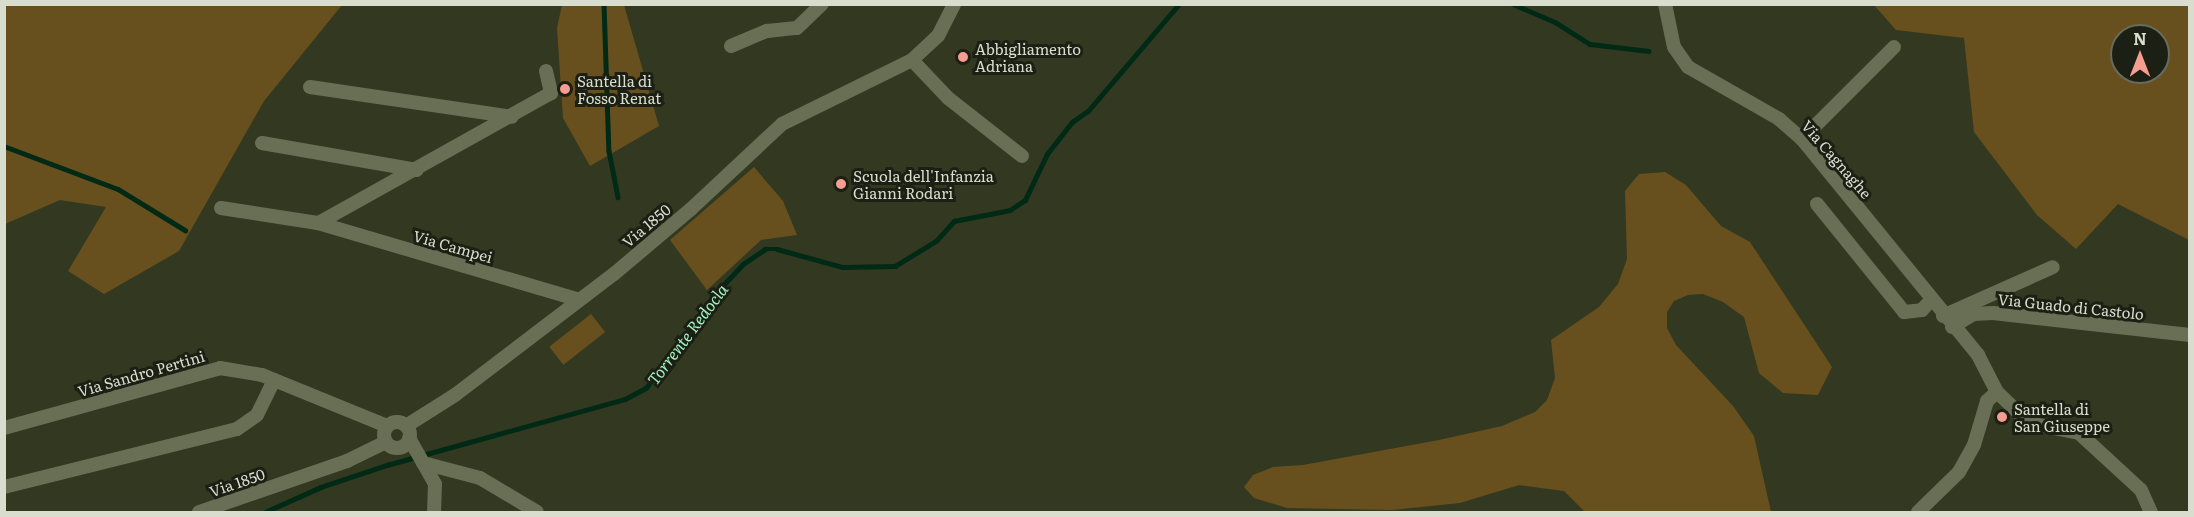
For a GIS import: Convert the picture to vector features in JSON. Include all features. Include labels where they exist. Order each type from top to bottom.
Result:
[{"type":"street","points":[[730,46],[767,31],[797,28],[822,4]]},
{"type":"street","name":"Via 1850","points":[[199,513],[347,461],[386,442],[399,448],[455,395],[579,300],[691,209],[782,124],[912,60],[938,36],[954,4]]},
{"type":"street","name":"Via Cagnaghe","points":[[1665,4],[1674,47],[1688,67],[1779,120],[1802,139],[1948,322],[1978,355],[1997,392],[2029,423],[2079,433],[2141,490],[2151,513]]},
{"type":"street","points":[[1802,139],[1894,47]]},
{"type":"street","points":[[912,60],[948,98],[1022,156]]},
{"type":"street","points":[[318,223],[512,117],[551,93],[546,72]]},
{"type":"street","points":[[310,87],[512,117]]},
{"type":"street","points":[[262,143],[417,170]]},
{"type":"street","points":[[1817,204],[1904,312],[1922,310],[1931,300]]},
{"type":"street","name":"Via Campei","points":[[221,208],[318,223],[579,300]]},
{"type":"street","points":[[1948,322],[2054,267]]},
{"type":"street","name":"Via Guado di Castolo","points":[[1948,322],[1974,314],[1993,313],[2190,335]]},
{"type":"street","name":"Via Sandro Pertini","points":[[4,428],[220,368],[274,380],[387,426]]},
{"type":"street","points":[[4,487],[237,429],[257,415],[274,380]]},
{"type":"street","points":[[1918,513],[1959,472],[1974,445],[1987,401],[1997,392]]},
{"type":"street","points":[[386,442],[387,426],[396,422],[410,437],[435,484],[434,513]]},
{"type":"street","points":[[423,463],[480,478],[537,513]]},
{"type":"shaded area","points":[[5,4],[342,5],[264,101],[179,251],[104,294],[68,271],[106,207],[60,200],[5,224]]},
{"type":"shaded area","points":[[562,5],[624,5],[659,126],[590,166],[563,118],[557,28]]},
{"type":"shaded area","points":[[1874,5],[2189,5],[2189,240],[2118,204],[2076,249],[2037,215],[1974,132],[1964,38],[1896,30]]},
{"type":"shaded area","points":[[754,167],[783,201],[797,235],[761,240],[707,290],[670,240]]},
{"type":"shaded area","points":[[1665,172],[1686,185],[1721,226],[1750,242],[1832,367],[1818,395],[1783,393],[1759,373],[1744,317],[1723,302],[1703,294],[1688,295],[1674,301],[1667,312],[1667,328],[1676,345],[1733,406],[1754,436],[1771,512],[1585,512],[1564,491],[1519,485],[1460,503],[1392,510],[1287,508],[1254,498],[1244,487],[1253,475],[1273,467],[1303,465],[1439,440],[1502,426],[1535,412],[1547,400],[1555,378],[1551,340],[1599,307],[1618,284],[1627,259],[1625,191],[1639,174]]},
{"type":"shaded area","points":[[591,314],[605,332],[563,365],[549,347]]},
{"type":"waterway","points":[[604,4],[609,151],[618,197]]},
{"type":"waterway","name":"Torrente Redocla","points":[[265,512],[321,487],[387,465],[625,399],[646,388],[713,296],[743,264],[765,249],[777,249],[843,267],[895,266],[936,241],[954,221],[1010,210],[1025,200],[1047,154],[1072,122],[1088,111],[1179,4]]},
{"type":"waterway","points":[[1513,4],[1555,22],[1590,44],[1649,51]]},
{"type":"waterway","points":[[4,146],[118,189],[185,230]]},
{"type":"place","name":"Abbigliamento Adriana","points":[[963,57]]},
{"type":"place","name":"Santella di Fosso Renat","points":[[565,89]]},
{"type":"place","name":"Scuola dell'Infanzia Gianni Rodari","points":[[841,184]]},
{"type":"place","name":"Santella di San Giuseppe","points":[[2002,417]]}]
